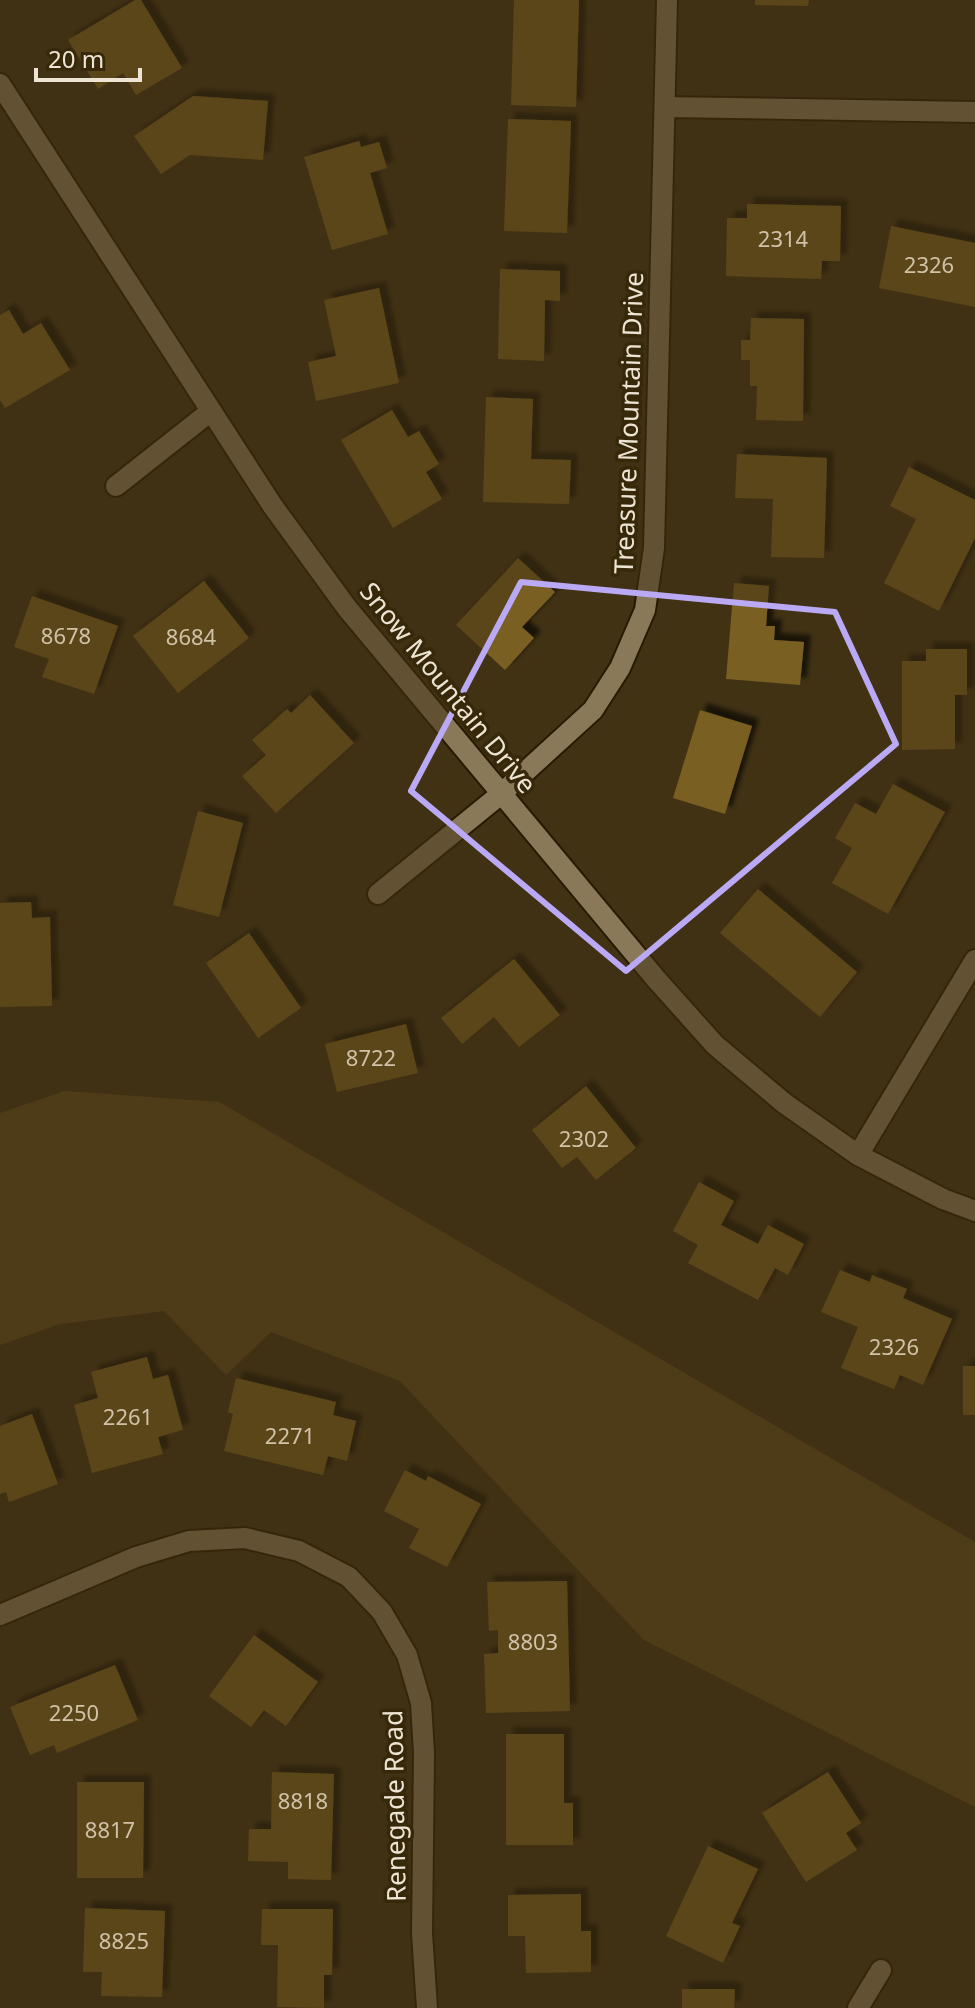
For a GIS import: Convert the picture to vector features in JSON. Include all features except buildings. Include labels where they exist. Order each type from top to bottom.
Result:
[{"type":"street","name":"Treasure Mountain Drive","points":[[378,894],[501,794],[593,710],[620,668],[645,610],[654,548],[667,0]]},
{"type":"street","name":"Snow Mountain Drive","points":[[0,84],[272,505],[347,608],[715,1045],[784,1103],[858,1155],[943,1199],[975,1211]]},
{"type":"street","points":[[665,107],[975,112]]},
{"type":"street","points":[[116,486],[211,411]]},
{"type":"street","points":[[858,1155],[975,960]]},
{"type":"street","name":"Renegade Road","points":[[0,1615],[136,1557],[189,1541],[245,1538],[299,1551],[349,1577],[382,1612],[407,1655],[421,1703],[424,1753],[422,1933],[427,2008]]},
{"type":"street","points":[[858,2008],[881,1970]]},
{"type":"highlighted area","points":[[521,582],[835,612],[896,744],[626,971],[411,791]]},
{"type":"shaded area","points":[[65,1091],[219,1102],[975,1542],[975,1807],[644,1640],[400,1381],[271,1332],[226,1375],[164,1311],[60,1324],[0,1345],[0,1113]]}]
